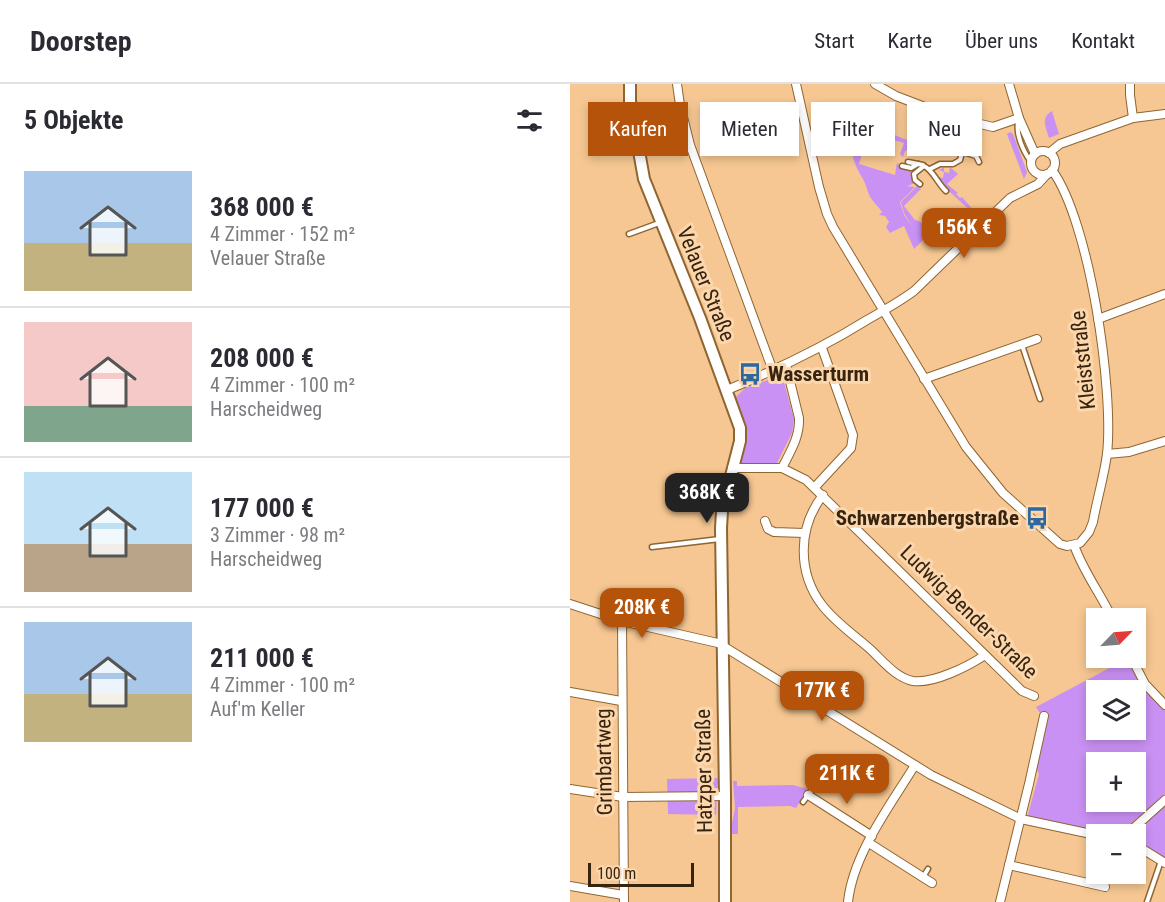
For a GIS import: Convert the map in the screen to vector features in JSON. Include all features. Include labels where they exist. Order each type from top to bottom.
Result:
[{"type":"main road","name":"Velauer Straße","points":[[630,84],[630,101],[644,179],[700,318],[740,432],[722,511],[723,643]]},
{"type":"main road","name":"Hatzper Straße","points":[[723,643],[725,902]]},
{"type":"street","points":[[678,84],[680,105],[690,145],[773,371]]},
{"type":"street","points":[[796,84],[827,214],[924,379],[966,447],[1004,494],[1051,538],[1060,544],[1074,544],[1086,572],[1107,608]]},
{"type":"street","points":[[875,84],[912,102]]},
{"type":"street","points":[[1009,84],[1033,158],[1032,186]]},
{"type":"street","points":[[1130,84],[1133,118]]},
{"type":"street","points":[[1049,153],[1060,144],[1133,118],[1165,114]]},
{"type":"street","points":[[982,124],[993,127],[1019,118]]},
{"type":"street","points":[[727,390],[786,366],[822,348],[900,302],[1010,198],[1038,184],[1050,172],[1054,160],[1049,153],[1042,151],[1033,158]]},
{"type":"street","points":[[1034,171],[1038,174],[1050,172]]},
{"type":"street","name":"Kleiststraße","points":[[1050,172],[1061,182],[1083,247],[1098,319],[1107,408],[1107,454],[1089,532],[1080,543],[1074,544]]},
{"type":"street","points":[[1098,319],[1165,294]]},
{"type":"street","points":[[924,379],[1036,339]]},
{"type":"street","points":[[815,487],[851,448],[853,442],[853,435],[822,348]]},
{"type":"street","points":[[782,468],[800,426],[786,366]]},
{"type":"street","points":[[1107,454],[1129,452],[1165,441]]},
{"type":"street","name":"Ludwig-Bender-Straße","points":[[732,468],[782,468],[806,480],[1022,691],[1034,696]]},
{"type":"street","points":[[823,495],[814,507],[804,533],[803,558],[810,584],[822,605],[904,678],[922,682],[931,680],[986,655]]},
{"type":"street","points":[[765,521],[768,529],[774,532],[804,533]]},
{"type":"street","points":[[570,604],[621,621],[723,643],[915,765],[1021,819],[1086,833]]},
{"type":"street","name":"Grimbartweg","points":[[621,621],[624,898]]},
{"type":"street","points":[[1137,668],[1145,684],[1165,705]]},
{"type":"street","points":[[570,692],[621,701]]},
{"type":"street","points":[[1000,902],[1044,716]]},
{"type":"street","points":[[848,902],[856,869],[915,765]]},
{"type":"street","points":[[570,789],[623,797],[725,796]]},
{"type":"street","points":[[805,799],[871,840],[932,883]]},
{"type":"street","points":[[1138,824],[1165,800]]},
{"type":"street","points":[[1146,851],[1163,862]]},
{"type":"street","points":[[1009,866],[1086,881]]},
{"type":"street","points":[[570,886],[624,898]]},
{"type":"lane","points":[[930,169],[940,164],[957,163],[961,156]]},
{"type":"lane","points":[[976,156],[979,162]]},
{"type":"lane","points":[[909,162],[930,169],[937,183],[946,191]]},
{"type":"lane","points":[[902,166],[911,168],[918,164]]},
{"type":"lane","points":[[920,184],[914,174],[924,166]]},
{"type":"lane","points":[[628,234],[660,223]]},
{"type":"lane","points":[[1022,345],[1040,399]]},
{"type":"lane","points":[[652,547],[721,539]]},
{"type":"lane","points":[[805,799],[813,787]]},
{"type":"lane","points":[[1147,902],[1163,862]]},
{"type":"lane","points":[[923,877],[928,869]]},
{"type":"shaded area","points":[[1052,111],[1059,134],[1049,138],[1045,120]]},
{"type":"shaded area","points":[[1010,132],[1013,134],[1027,172],[1024,179],[1007,134]]},
{"type":"shaded area","points":[[895,135],[907,140],[907,150],[903,157],[900,154],[904,143],[895,140]]},
{"type":"shaded area","points":[[853,156],[861,156],[859,164],[895,175],[897,162],[900,168],[911,171],[913,169],[910,174],[915,183],[907,186],[915,187],[900,202],[904,215],[912,226],[904,213],[901,202],[916,187],[916,184],[921,189],[904,206],[915,220],[922,224],[927,236],[914,249],[904,226],[890,233],[886,227],[889,222],[885,216],[879,215],[882,212],[870,197]]},
{"type":"shaded area","points":[[950,167],[958,174],[947,184],[974,211],[977,208],[980,210],[973,213],[940,183],[938,177],[943,178],[944,172],[949,173]]},
{"type":"shaded area","points":[[782,375],[794,419],[792,433],[777,463],[738,466],[734,399],[745,388]]},
{"type":"shaded area","points":[[1109,668],[1138,668],[1165,706],[1165,794],[1146,810],[1146,752],[1086,752],[1086,812],[1144,812],[1130,824],[1086,824],[1086,830],[1027,818],[1039,774],[1036,768],[1049,716],[1046,711],[1040,713],[1036,707],[1086,680],[1086,740],[1146,740],[1146,680],[1087,680]]},
{"type":"shaded area","points":[[718,778],[716,815],[668,814],[667,779]]},
{"type":"shaded area","points":[[733,781],[737,781],[737,786],[793,785],[808,789],[796,808],[790,806],[738,807],[738,834],[730,834],[735,808]]},
{"type":"shaded area","points":[[1165,804],[1165,860],[1146,847],[1146,824],[1143,824]]},
{"type":"place","name":"Wasserturm","points":[[750,374]]},
{"type":"place","name":"Schwarzenbergstraße","points":[[1037,518]]}]
